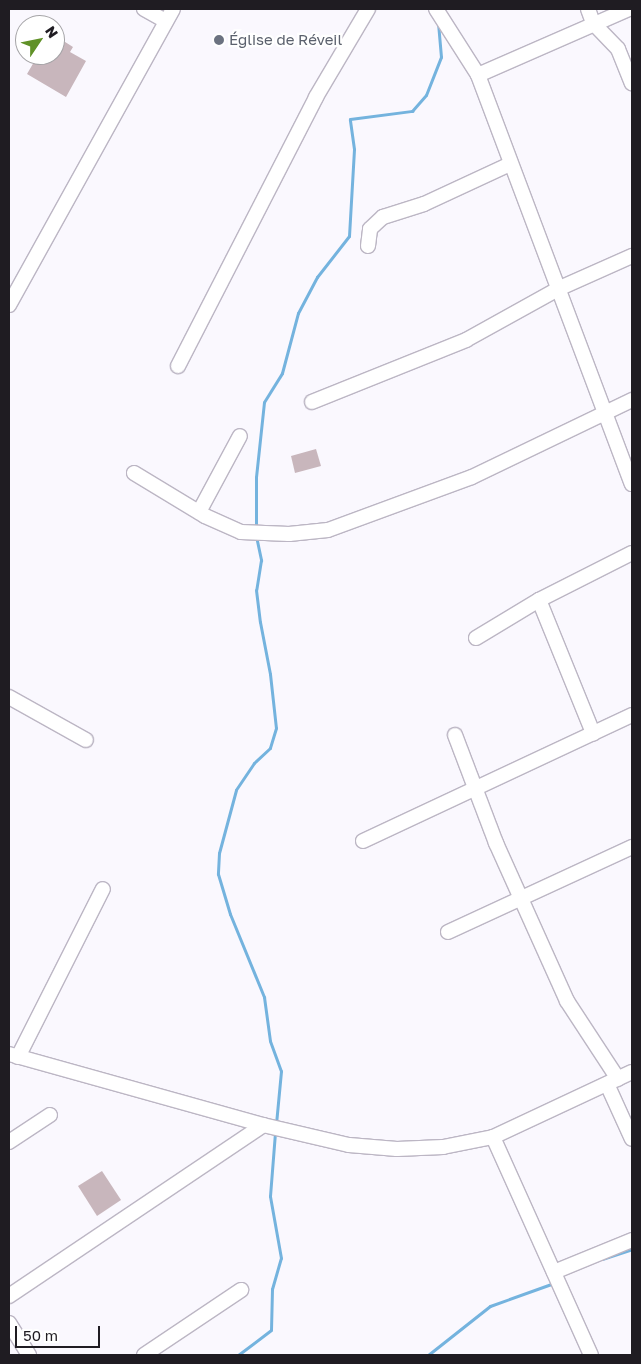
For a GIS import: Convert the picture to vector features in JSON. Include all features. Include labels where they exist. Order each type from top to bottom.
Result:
[{"type":"street","points":[[144,9],[166,21]]},
{"type":"street","points":[[9,305],[173,9]]},
{"type":"street","points":[[178,366],[316,97],[368,9]]},
{"type":"street","points":[[436,9],[478,75],[510,164],[560,288],[632,484]]},
{"type":"street","points":[[588,9],[593,23],[618,49],[632,83]]},
{"type":"street","points":[[478,75],[628,9]]},
{"type":"street","points":[[368,246],[370,229],[383,217],[424,204],[510,164]]},
{"type":"street","points":[[312,402],[466,340],[560,288],[632,256]]},
{"type":"street","points":[[134,473],[199,512],[241,532],[265,534],[328,530],[472,477],[632,400]]},
{"type":"street","points":[[199,512],[240,436]]},
{"type":"street","points":[[476,638],[539,600],[632,553]]},
{"type":"street","points":[[539,600],[593,733]]},
{"type":"street","points":[[9,696],[86,740]]},
{"type":"street","points":[[363,841],[632,715]]},
{"type":"street","points":[[455,735],[477,788],[496,844],[567,1001],[613,1082],[632,1139]]},
{"type":"street","points":[[448,932],[632,848]]},
{"type":"street","points":[[103,888],[13,1055],[265,1125],[349,1145],[396,1149],[443,1148],[493,1137],[632,1072]]},
{"type":"street","points":[[9,1142],[50,1115]]},
{"type":"street","points":[[9,1296],[265,1125]]},
{"type":"street","points":[[493,1137],[591,1355]]},
{"type":"street","points":[[554,1272],[632,1240]]},
{"type":"street","points":[[144,1355],[242,1290]]},
{"type":"street","points":[[9,1324],[29,1355]]},
{"type":"building","points":[[65,42],[73,47],[70,52],[86,61],[66,97],[27,74],[32,65],[65,65]]},
{"type":"building","points":[[316,449],[321,466],[295,473],[291,456]]},
{"type":"building","points":[[102,1171],[121,1200],[97,1216],[78,1186]]},
{"type":"waterway","points":[[256,530],[256,477],[264,402],[282,373],[298,313],[317,277],[349,236],[354,149],[350,119],[412,111],[426,95],[441,57],[438,22]]},
{"type":"waterway","points":[[256,536],[261,560],[256,590],[270,674],[276,728],[270,748],[254,763],[236,790],[219,853],[218,874],[230,914],[264,997],[270,1041],[281,1071],[276,1124]]},
{"type":"waterway","points":[[238,1355],[271,1330],[272,1289],[281,1258],[270,1196],[275,1133]]},
{"type":"waterway","points":[[602,1259],[632,1249]]},
{"type":"waterway","points":[[428,1355],[490,1306],[554,1283]]},
{"type":"place","name":"Église de Réveil","points":[[219,40]]}]
